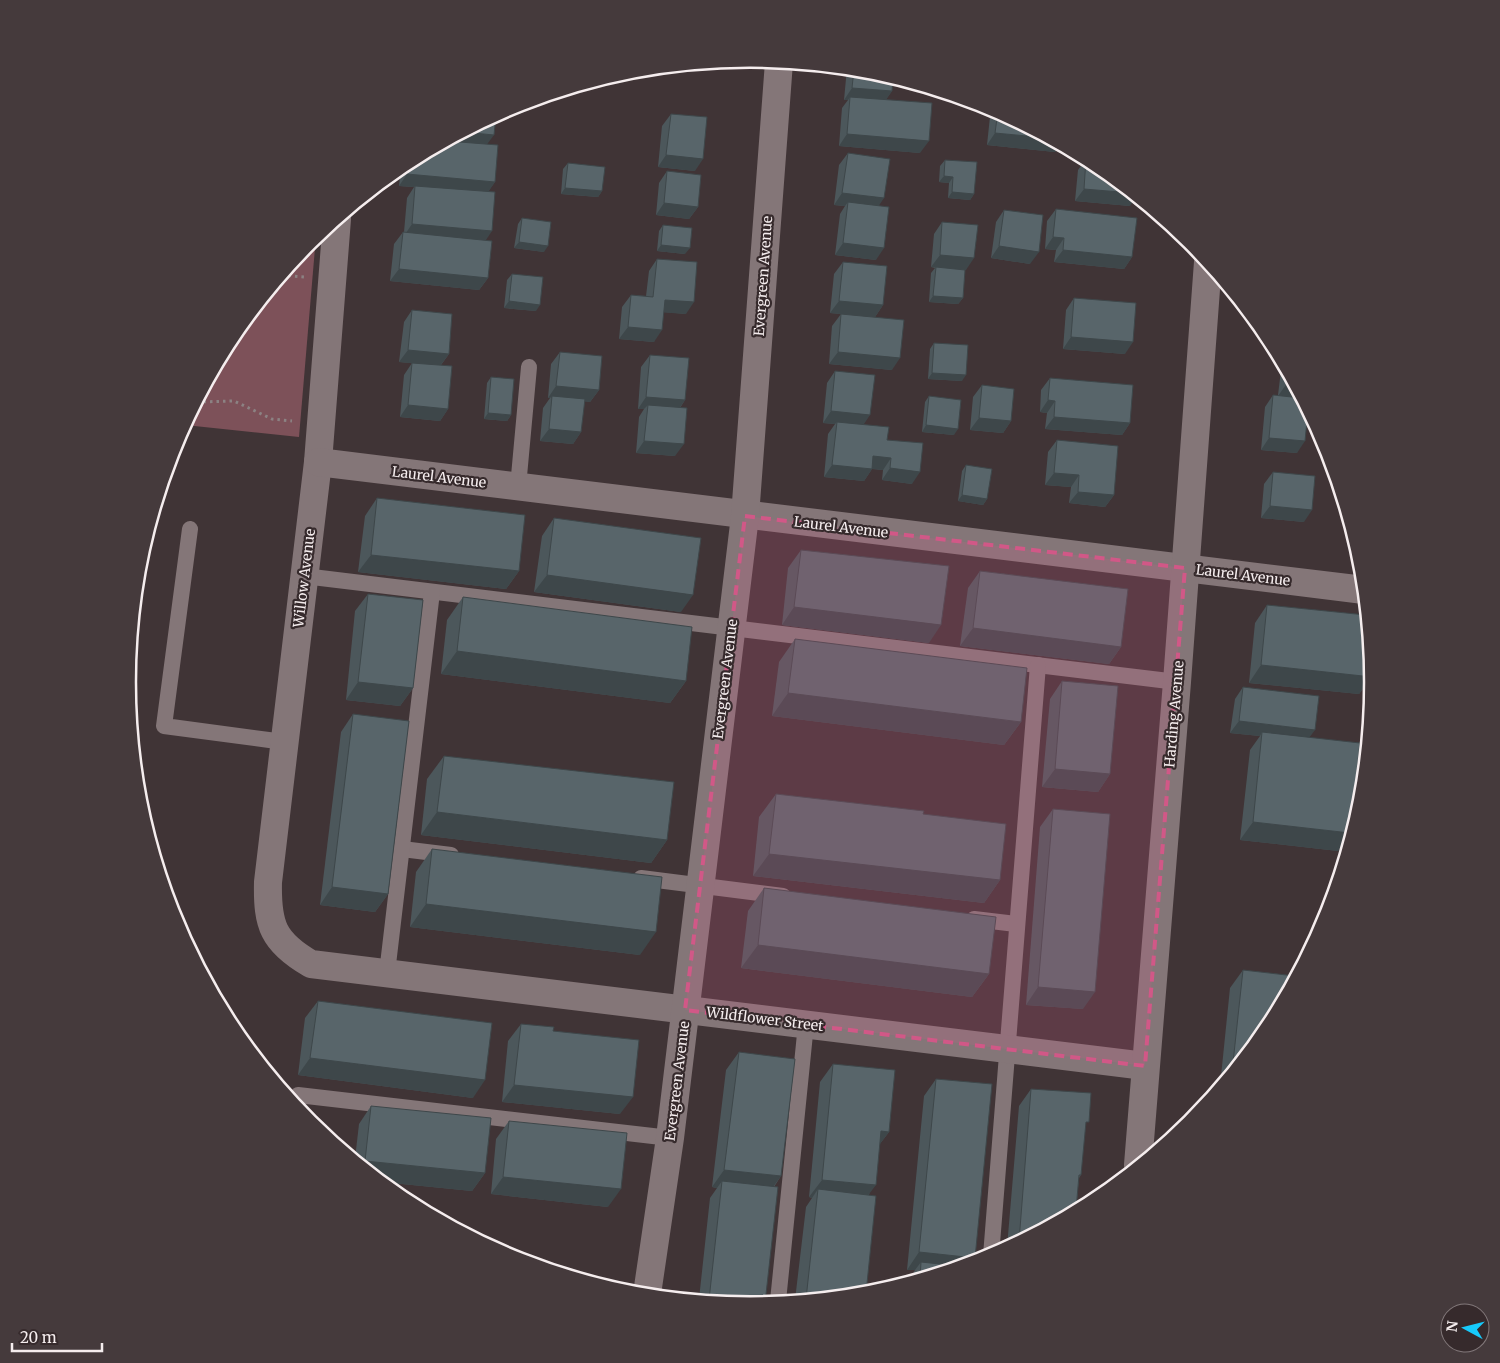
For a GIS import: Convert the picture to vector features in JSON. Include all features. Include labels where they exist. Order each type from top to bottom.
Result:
[{"type":"street","name":"Evergreen Avenue","points":[[647,1287],[670,1138],[745,516],[778,69]]},
{"type":"street","name":"Willow Avenue","points":[[276,935],[267,908],[268,882],[318,462],[336,228]]},
{"type":"street","name":"Harding Avenue","points":[[1139,1157],[1177,682],[1207,272]]},
{"type":"street","name":"Laurel Avenue","points":[[318,462],[745,516],[1357,589]]},
{"type":"street","name":"Wildflower Street","points":[[276,935],[290,952],[311,964],[1146,1066]]},
{"type":"lane","points":[[518,487],[528,367]]},
{"type":"lane","points":[[190,529],[164,726],[284,742]]},
{"type":"lane","points":[[304,576],[1177,682]]},
{"type":"lane","points":[[387,973],[432,592]]},
{"type":"lane","points":[[992,1246],[1038,665]]},
{"type":"lane","points":[[402,849],[469,857]]},
{"type":"lane","points":[[623,876],[799,898]]},
{"type":"lane","points":[[957,917],[1016,924]]},
{"type":"lane","points":[[779,1295],[806,1024]]},
{"type":"lane","points":[[298,1095],[670,1138]]},
{"type":"path","points":[[203,402],[234,401],[272,419],[321,425]]},
{"type":"highlighted area","points":[[745,516],[1185,568],[1145,1066],[685,1010]]},
{"type":"shaded area","points":[[315,248],[299,437],[192,426],[218,374],[239,340],[288,277]]},
{"type":"building","points":[[853,76],[892,84],[892,91],[852,88]]},
{"type":"building","points":[[850,97],[932,103],[929,141],[847,134]]},
{"type":"building","points":[[671,114],[707,117],[703,159],[666,155]]},
{"type":"building","points":[[997,119],[1032,137],[995,133]]},
{"type":"building","points":[[495,123],[494,135],[474,133]]},
{"type":"building","points":[[458,142],[498,145],[495,182],[407,174]]},
{"type":"building","points":[[848,153],[890,159],[884,198],[842,193]]},
{"type":"building","points":[[945,160],[977,162],[974,194],[952,192],[953,177],[944,176]]},
{"type":"building","points":[[568,163],[605,167],[602,191],[565,188]]},
{"type":"building","points":[[1085,168],[1121,192],[1084,189]]},
{"type":"building","points":[[667,171],[701,175],[698,207],[664,203]]},
{"type":"building","points":[[415,186],[495,192],[492,231],[412,224]]},
{"type":"building","points":[[848,202],[889,207],[884,248],[843,243]]},
{"type":"building","points":[[1056,209],[1137,218],[1132,257],[1063,250],[1064,238],[1053,237]]},
{"type":"building","points":[[1004,210],[1043,215],[1039,252],[999,246]]},
{"type":"building","points":[[522,218],[551,222],[548,246],[519,242]]},
{"type":"building","points":[[942,222],[978,225],[974,258],[940,255]]},
{"type":"building","points":[[663,225],[692,228],[690,248],[661,245]]},
{"type":"building","points":[[403,232],[492,241],[488,278],[399,269]]},
{"type":"building","points":[[657,259],[697,262],[694,302],[665,300],[662,330],[628,327],[631,295],[653,297]]},
{"type":"building","points":[[843,262],[887,266],[883,305],[839,301]]},
{"type":"building","points":[[936,267],[965,270],[963,298],[933,296]]},
{"type":"building","points":[[512,274],[543,277],[540,305],[509,301]]},
{"type":"building","points":[[1074,298],[1136,303],[1133,342],[1071,337]]},
{"type":"building","points":[[412,310],[452,314],[449,354],[408,350]]},
{"type":"building","points":[[841,314],[904,320],[900,358],[838,352]]},
{"type":"building","points":[[934,343],[968,345],[966,375],[932,373]]},
{"type":"building","points":[[560,352],[602,356],[599,390],[556,386]]},
{"type":"building","points":[[650,355],[689,358],[685,400],[646,397]]},
{"type":"building","points":[[412,363],[452,366],[448,409],[408,405]]},
{"type":"building","points":[[835,371],[875,375],[870,415],[831,411]]},
{"type":"building","points":[[491,377],[514,379],[511,415],[488,413]]},
{"type":"building","points":[[1050,378],[1133,385],[1130,423],[1054,417],[1055,401],[1048,400]]},
{"type":"building","points":[[982,385],[1014,389],[1011,421],[979,418]]},
{"type":"building","points":[[1273,395],[1294,397],[1307,423],[1305,441],[1269,438]]},
{"type":"building","points":[[552,396],[585,399],[581,432],[549,429]]},
{"type":"building","points":[[929,396],[961,400],[958,429],[926,425]]},
{"type":"building","points":[[648,405],[687,408],[684,444],[644,441]]},
{"type":"building","points":[[837,422],[889,427],[887,440],[923,443],[920,472],[890,468],[891,458],[873,456],[872,469],[832,465]]},
{"type":"building","points":[[1057,440],[1118,446],[1114,495],[1078,492],[1079,475],[1054,473]]},
{"type":"building","points":[[966,465],[992,469],[987,499],[962,495]]},
{"type":"building","points":[[1273,472],[1315,476],[1312,510],[1270,506]]},
{"type":"building","points":[[377,498],[525,515],[519,571],[371,555]]},
{"type":"building","points":[[554,518],[701,538],[693,595],[547,575]]},
{"type":"building","points":[[801,550],[949,566],[941,625],[794,607]]},
{"type":"building","points":[[980,571],[1128,589],[1121,647],[973,628]]},
{"type":"building","points":[[368,594],[423,600],[413,688],[358,682]]},
{"type":"building","points":[[463,597],[692,627],[686,681],[457,651]]},
{"type":"building","points":[[1267,605],[1360,614],[1364,676],[1261,665]]},
{"type":"building","points":[[795,639],[1027,668],[1021,722],[788,693]]},
{"type":"building","points":[[1062,681],[1118,686],[1110,774],[1055,769]]},
{"type":"building","points":[[1243,687],[1319,696],[1315,730],[1239,721]]},
{"type":"building","points":[[353,714],[409,721],[388,894],[332,887]]},
{"type":"building","points":[[1262,732],[1360,743],[1356,778],[1345,832],[1253,822]]},
{"type":"building","points":[[444,756],[674,782],[667,840],[437,812]]},
{"type":"building","points":[[776,794],[924,811],[923,814],[1006,824],[1000,880],[769,854]]},
{"type":"building","points":[[1053,809],[1110,814],[1095,992],[1038,987]]},
{"type":"building","points":[[432,849],[662,877],[656,932],[426,904]]},
{"type":"building","points":[[764,888],[996,917],[989,974],[758,945]]},
{"type":"building","points":[[1243,970],[1289,975],[1261,1023],[1233,1060]]},
{"type":"building","points":[[318,1001],[492,1023],[485,1080],[310,1058]]},
{"type":"building","points":[[521,1024],[554,1027],[553,1031],[639,1040],[633,1097],[514,1085]]},
{"type":"building","points":[[739,1052],[795,1059],[781,1176],[724,1170]]},
{"type":"building","points":[[833,1064],[895,1070],[889,1132],[881,1131],[876,1185],[822,1180]]},
{"type":"building","points":[[936,1079],[992,1084],[976,1252],[964,1257],[919,1252]]},
{"type":"building","points":[[1031,1089],[1091,1093],[1089,1122],[1086,1122],[1077,1201],[1020,1233]]},
{"type":"building","points":[[371,1106],[491,1118],[485,1173],[365,1160]]},
{"type":"building","points":[[509,1121],[627,1133],[621,1189],[503,1177]]},
{"type":"building","points":[[722,1181],[778,1187],[766,1295],[710,1294]]},
{"type":"building","points":[[818,1189],[876,1196],[867,1284],[807,1292]]},
{"type":"building","points":[[921,1262],[943,1264],[920,1271]]}]
